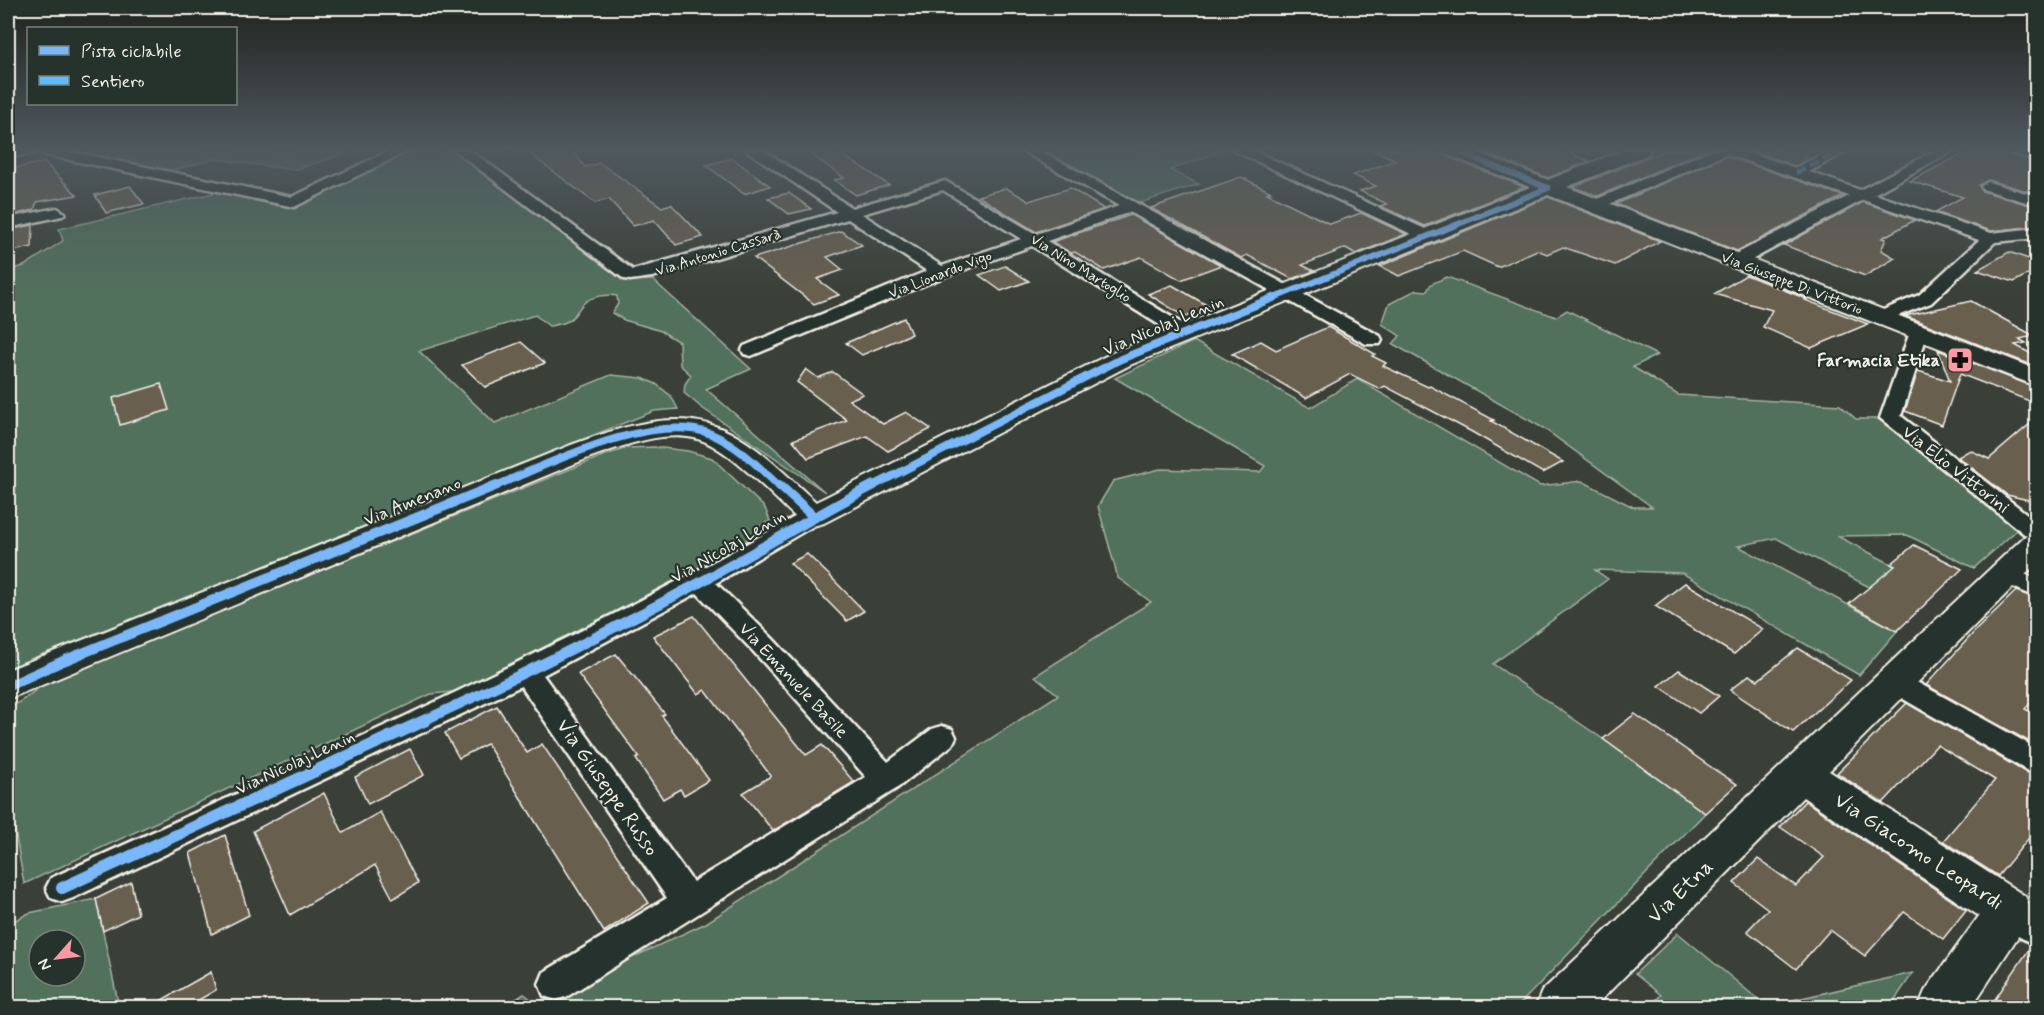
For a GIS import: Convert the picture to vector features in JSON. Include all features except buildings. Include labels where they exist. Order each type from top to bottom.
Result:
[{"type":"main road","name":"Via Nicolaj Lenin","points":[[813,516],[1121,359],[1525,197]]},
{"type":"main road","name":"Via Giuseppe Di Vittorio","points":[[1571,197],[2037,378]]},
{"type":"main road","name":"Via Amenano","points":[[8,685],[581,451],[645,431],[666,428],[688,429],[709,434],[727,442],[813,516]]},
{"type":"main road","points":[[1801,774],[1895,682],[2021,582],[2037,545]]},
{"type":"main road","name":"Via Giacomo Leopardi","points":[[1801,774],[2023,920]]},
{"type":"main road","name":"Via Etna","points":[[1559,1008],[1801,774]]},
{"type":"main road","points":[[1942,1008],[2023,920]]},
{"type":"street","points":[[272,197],[294,202],[304,197]]},
{"type":"street","name":"Via Antonio Cassarà","points":[[525,197],[630,275],[646,273],[902,197]]},
{"type":"street","points":[[824,197],[940,272]]},
{"type":"street","name":"Via Nino Martoglio","points":[[965,197],[1185,333]]},
{"type":"street","points":[[1114,197],[1373,340]]},
{"type":"street","points":[[1344,197],[1428,236]]},
{"type":"street","points":[[1593,206],[1613,197]]},
{"type":"street","points":[[1736,261],[1858,197]]},
{"type":"street","points":[[1870,197],[1990,238],[2037,233]]},
{"type":"street","name":"Via Lionardo Vigo","points":[[752,350],[940,272],[1131,207]]},
{"type":"street","points":[[8,223],[57,213]]},
{"type":"street","points":[[1882,318],[1925,300],[1990,238]]},
{"type":"street","name":"Via Elio Vittorini","points":[[1918,332],[1890,418],[2037,532]]},
{"type":"street","name":"Via Nicolaj Lenin","points":[[62,888],[527,673],[701,582],[813,516]]},
{"type":"street","name":"Via Emanuele Basile","points":[[701,582],[763,645],[886,780]]},
{"type":"street","name":"Via Giuseppe Russo","points":[[527,673],[688,902]]},
{"type":"street","points":[[1895,682],[2037,762]]},
{"type":"street","points":[[556,984],[886,780],[942,737]]},
{"type":"green space","points":[[195,197],[250,197],[292,207],[312,197],[517,197],[629,280],[653,280],[751,369],[706,389],[825,492],[702,408],[684,393],[685,384],[691,375],[680,365],[679,342],[661,331],[624,320],[612,313],[618,304],[617,296],[600,296],[587,301],[571,319],[561,324],[549,326],[535,315],[419,351],[495,423],[611,375],[642,378],[656,384],[671,396],[678,409],[654,411],[8,668],[8,270],[24,266],[63,241],[59,229]]},
{"type":"green space","points":[[1125,197],[1158,197],[1137,204]]},
{"type":"green space","points":[[1447,277],[1556,317],[1567,310],[1657,355],[1633,367],[1678,395],[1840,405],[1856,419],[1883,419],[2018,529],[1974,568],[1907,535],[1837,536],[1940,589],[1917,612],[1776,538],[1738,546],[1897,631],[1859,675],[1682,573],[1595,570],[1608,579],[1493,664],[1603,739],[1705,813],[1517,1007],[502,1008],[524,994],[536,1003],[706,923],[1058,695],[1035,676],[1151,602],[1118,578],[1098,506],[1113,481],[1160,469],[1260,472],[1265,466],[1115,378],[1194,341],[1310,408],[1357,379],[1540,486],[1582,481],[1633,507],[1652,507],[1543,428],[1393,344],[1400,336],[1382,324],[1389,304],[1416,290],[1427,291],[1431,284]]},
{"type":"green space","points":[[654,447],[688,451],[712,458],[765,508],[770,521],[762,525],[724,561],[463,691],[431,694],[24,884],[8,790],[8,710],[49,681],[605,455],[628,448]]},
{"type":"green space","points":[[96,899],[119,1007],[8,1008],[8,924],[29,913]]},
{"type":"green space","points":[[1678,933],[1766,1006],[1913,973],[1890,1007],[1649,1007],[1661,995],[1635,974]]},
{"type":"cycle path","points":[[62,888],[527,673],[701,582],[813,516],[1121,359],[1525,197]]},
{"type":"cycle path","points":[[8,686],[63,661],[581,451],[636,434],[674,428],[693,429],[711,434],[728,443],[750,460],[813,516]]},
{"type":"place","name":"Farmacia Etika","points":[[1960,360]]}]
